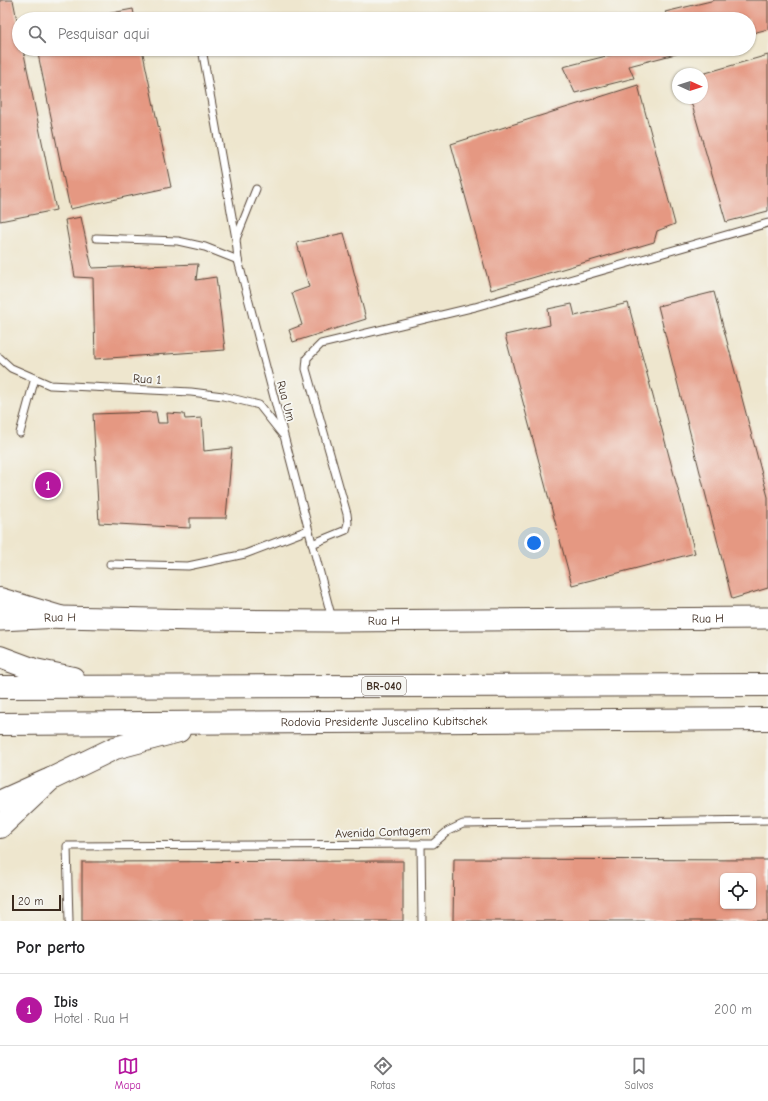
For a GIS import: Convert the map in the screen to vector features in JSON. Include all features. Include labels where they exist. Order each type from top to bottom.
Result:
[{"type":"main road","points":[[0,599],[60,617]]},
{"type":"main road","name":"Rua H","points":[[0,620],[60,617],[332,621],[768,618]]},
{"type":"main road","points":[[0,657],[35,670],[111,687]]},
{"type":"main road","name":"BR-040","points":[[0,687],[768,685]]},
{"type":"main road","name":"Rodovia Presidente Juscelino Kubitschek","points":[[0,724],[768,719]]},
{"type":"main road","points":[[0,801],[51,779],[115,748],[210,723]]},
{"type":"main road","points":[[0,827],[51,779]]},
{"type":"lane","points":[[203,56],[236,239]]},
{"type":"lane","name":"Rua Um","points":[[256,189],[236,239],[238,260],[332,621]]},
{"type":"lane","points":[[312,544],[346,530],[348,523],[348,514],[306,369],[307,358],[321,344],[475,307],[768,223]]},
{"type":"lane","points":[[96,238],[178,241],[205,247],[238,260]]},
{"type":"lane","name":"Rua 1","points":[[0,358],[11,368],[50,384],[191,392],[223,396],[259,405],[284,435]]},
{"type":"lane","points":[[20,433],[34,378]]},
{"type":"lane","points":[[110,564],[188,566],[245,554],[308,530]]},
{"type":"lane","name":"Avenida Contagem","points":[[69,921],[68,846],[434,844],[448,831],[463,824],[768,820]]},
{"type":"lane","points":[[421,844],[422,921]]},
{"type":"building","points":[[0,0],[13,0],[15,12],[12,12],[12,56],[24,56],[56,210],[0,221]]},
{"type":"building","points":[[715,0],[768,0],[768,29],[756,32],[756,12],[665,12]]},
{"type":"building","points":[[133,9],[134,12],[117,12]]},
{"type":"building","points":[[768,55],[768,211],[726,222],[692,104],[708,104],[708,72]]},
{"type":"building","points":[[38,56],[143,56],[171,187],[70,209]]},
{"type":"building","points":[[606,56],[668,56],[629,66],[634,78],[575,93],[563,67]]},
{"type":"building","points":[[638,85],[675,224],[657,231],[654,242],[491,290],[451,144]]},
{"type":"building","points":[[81,217],[92,268],[198,264],[196,280],[216,277],[225,350],[95,359],[93,278],[75,277],[65,220]]},
{"type":"building","points":[[344,233],[366,319],[293,342],[289,330],[302,325],[292,293],[309,287],[297,243]]},
{"type":"building","points":[[714,292],[768,497],[768,588],[732,599],[658,306]]},
{"type":"building","points":[[628,303],[695,553],[572,585],[505,335],[550,325],[548,309],[572,304],[575,316]]},
{"type":"building","points":[[156,412],[158,423],[168,423],[167,413],[184,414],[185,419],[202,418],[204,451],[232,448],[226,518],[190,518],[190,528],[99,523],[93,414]]},
{"type":"building","points":[[454,859],[768,860],[768,921],[453,921]]},
{"type":"building","points":[[403,861],[403,921],[82,921],[82,862]]},
{"type":"place","name":"Ibis","points":[[48,485]]}]
